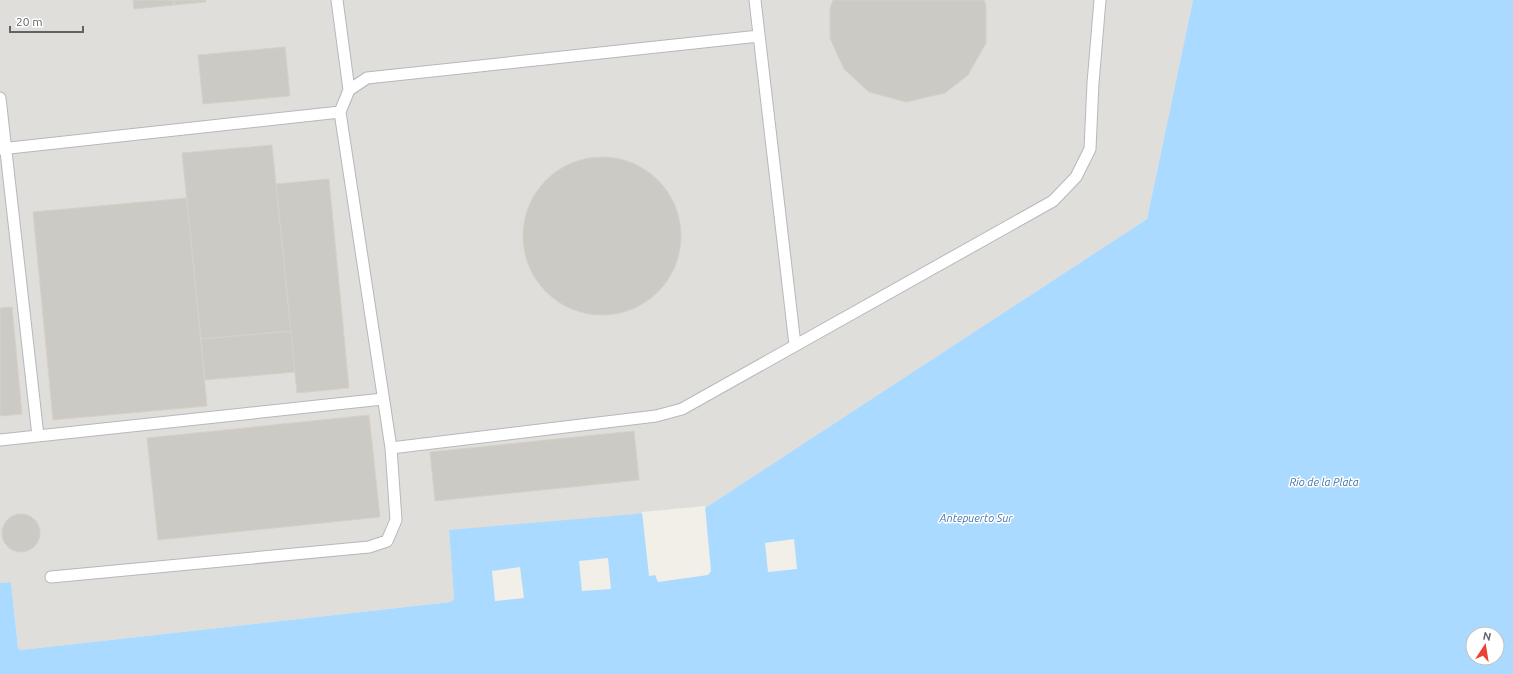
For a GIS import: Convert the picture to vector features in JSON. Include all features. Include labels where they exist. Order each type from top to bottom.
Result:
[{"type":"lane","points":[[51,577],[369,547],[388,541],[396,520],[391,448],[340,112],[349,90],[337,0]]},
{"type":"lane","points":[[755,0],[795,345]]},
{"type":"lane","points":[[391,448],[656,416],[682,409],[1053,201],[1076,177],[1090,148],[1093,83],[1100,0]]},
{"type":"lane","points":[[349,90],[367,78],[759,36]]},
{"type":"lane","points":[[0,98],[3,149],[38,436]]},
{"type":"lane","points":[[3,149],[340,112]]},
{"type":"lane","points":[[0,440],[384,399]]},
{"type":"shaded area","points":[[0,0],[1193,0],[1147,219],[705,508],[449,531],[454,598],[452,602],[21,650],[18,648],[11,582],[0,583]]},
{"type":"water","points":[[1193,0],[1513,0],[1513,674],[0,674],[0,583],[11,582],[18,648],[21,650],[451,602],[454,598],[449,530],[705,508],[1147,219]]},
{"type":"pier","points":[[705,506],[711,571],[708,575],[658,582],[655,575],[649,576],[642,512]]},
{"type":"pier","points":[[794,539],[797,569],[768,572],[765,543]]},
{"type":"pier","points":[[608,558],[611,589],[582,591],[579,561]]},
{"type":"pier","points":[[520,567],[524,598],[495,601],[492,571]]},
{"type":"building","points":[[133,0],[174,0],[174,5],[134,9]]},
{"type":"building","points":[[174,0],[206,0],[206,2],[174,5]]},
{"type":"building","points":[[833,0],[984,0],[986,5],[986,43],[968,75],[945,93],[906,102],[869,92],[844,69],[830,38],[830,9]]},
{"type":"building","points":[[285,47],[290,96],[203,104],[198,55]]},
{"type":"building","points":[[272,145],[291,331],[201,339],[182,153]]},
{"type":"building","points":[[610,157],[625,160],[639,166],[658,180],[668,192],[678,213],[681,236],[678,259],[668,280],[658,292],[646,302],[625,312],[610,315],[594,315],[579,312],[558,302],[546,292],[536,280],[526,259],[524,251],[523,228],[526,213],[536,192],[546,180],[558,170],[579,160],[587,158]]},
{"type":"building","points":[[329,179],[349,388],[297,393],[276,184]]},
{"type":"building","points":[[187,198],[207,406],[53,420],[33,212]]},
{"type":"building","points":[[12,307],[22,414],[0,416],[0,308]]},
{"type":"building","points":[[291,331],[295,372],[205,380],[201,339]]},
{"type":"building","points":[[369,415],[380,517],[158,540],[147,438]]},
{"type":"building","points":[[634,431],[639,480],[435,501],[430,452]]},
{"type":"building","points":[[21,514],[34,520],[40,533],[34,546],[21,552],[8,546],[2,533],[8,520]]},
{"type":"water label","name":"Río de la Plata","points":[[1324,482]]},
{"type":"water label","name":"Antepuerto Sur","points":[[976,518]]}]
